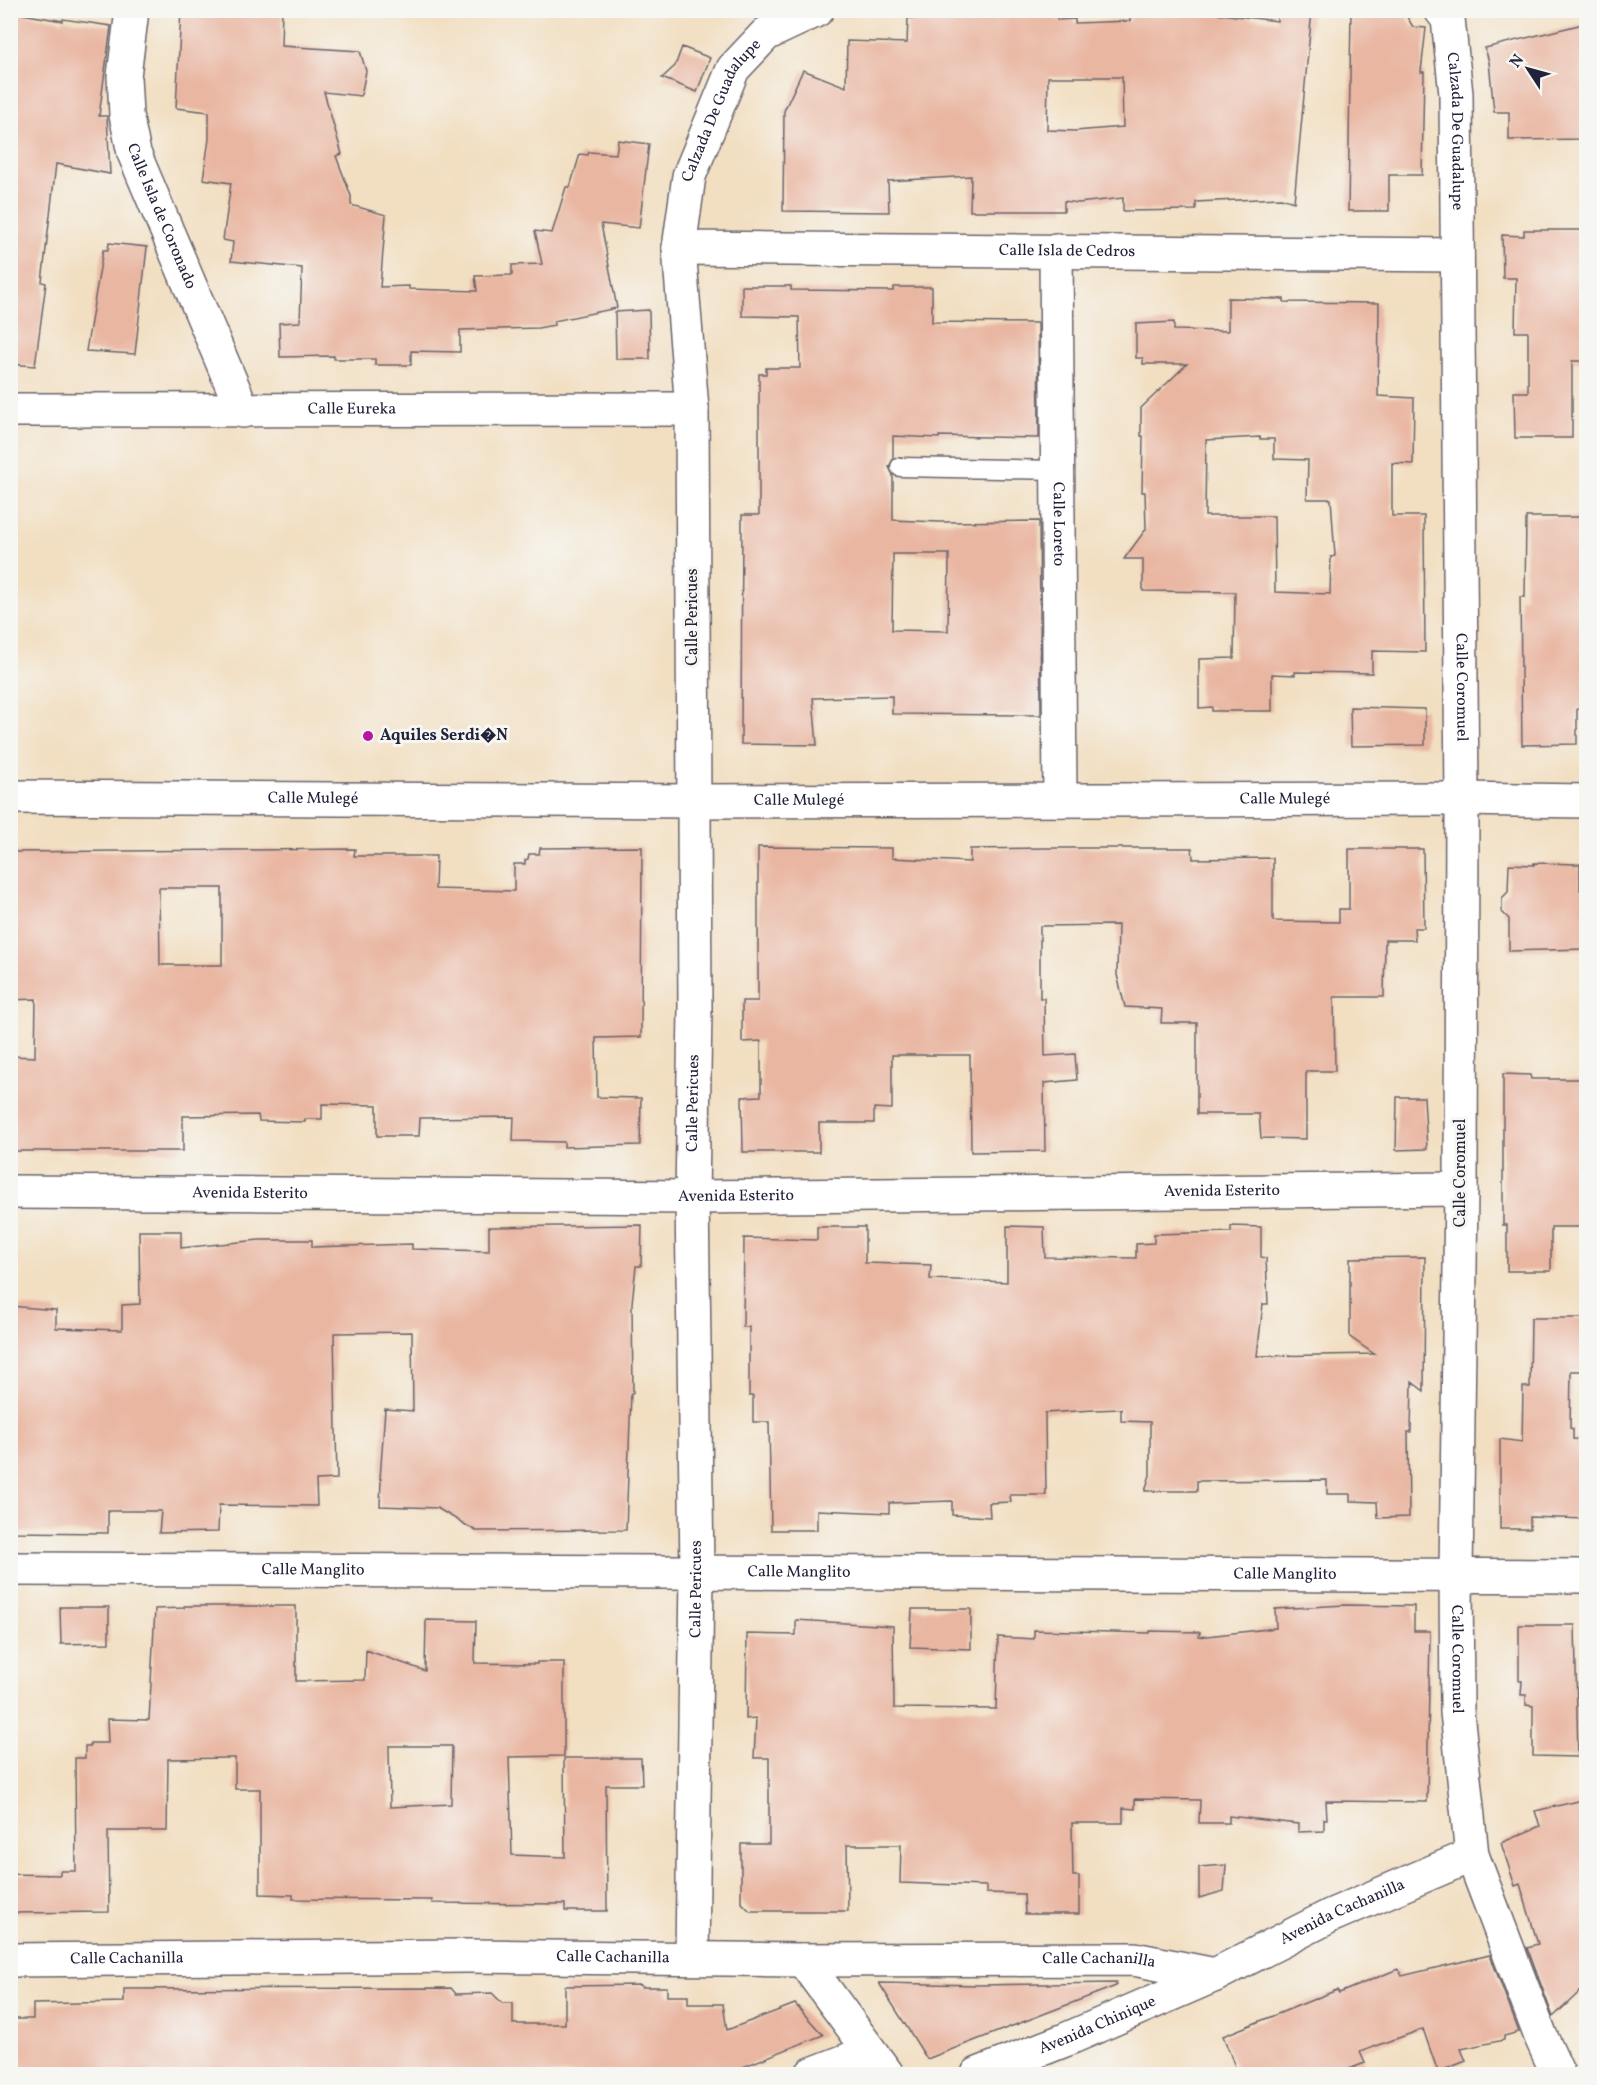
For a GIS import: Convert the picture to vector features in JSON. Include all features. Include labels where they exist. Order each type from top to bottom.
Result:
[{"type":"street","name":"Calle Isla de Coronado","points":[[132,10],[124,76],[126,115],[134,153],[243,411]]},
{"type":"street","name":"Calzada De Guadalupe","points":[[679,248],[689,176],[733,69],[766,34],[817,10]]},
{"type":"street","name":"Calzada De Guadalupe","points":[[1441,10],[1448,19],[1456,94],[1457,255]]},
{"type":"street","name":"Calle Isla de Cedros","points":[[679,248],[1457,255]]},
{"type":"street","name":"Calle Pericues","points":[[679,248],[692,409],[695,1010],[692,1197],[697,1572],[692,1958]]},
{"type":"street","name":"Calle Loreto","points":[[1056,250],[1060,800]]},
{"type":"street","name":"Calle Coromuel","points":[[1457,255],[1462,799],[1457,1712],[1472,1855],[1537,2027],[1558,2074]]},
{"type":"street","name":"Calle Eureka","points":[[10,410],[692,409]]},
{"type":"street","name":"Calle Mulegé","points":[[10,797],[694,801],[1462,799],[1587,801]]},
{"type":"street","name":"Avenida Esterito","points":[[10,1192],[692,1197],[1461,1189]]},
{"type":"street","name":"Calle Manglito","points":[[10,1569],[1587,1576]]},
{"type":"street","name":"Avenida Cachanilla","points":[[1215,1975],[1330,1916],[1472,1855]]},
{"type":"street","name":"Calle Cachanilla","points":[[10,1960],[467,1956],[803,1960],[1134,1959],[1215,1975]]},
{"type":"street","points":[[803,1960],[878,2063],[812,2074]]},
{"type":"street","name":"Avenida Chinique","points":[[978,2074],[1065,2040],[1215,1975]]},
{"type":"lane","points":[[900,467],[1058,470]]},
{"type":"building","points":[[181,10],[282,10],[281,46],[360,51],[366,71],[361,96],[324,92],[342,154],[336,156],[351,196],[351,205],[386,215],[380,287],[409,286],[409,289],[477,291],[475,276],[512,275],[512,265],[542,264],[535,231],[552,233],[566,187],[570,187],[580,154],[588,155],[589,152],[616,154],[618,140],[649,144],[639,228],[601,224],[617,308],[554,321],[555,325],[538,328],[460,330],[460,352],[411,351],[411,365],[375,365],[375,359],[334,359],[334,356],[280,357],[279,323],[300,322],[302,268],[231,261],[233,242],[223,240],[231,183],[203,179],[209,139],[209,112],[176,108]]},
{"type":"building","points":[[940,10],[1057,10],[1057,20],[1075,19],[1075,23],[1130,21],[1131,10],[1187,10],[1277,21],[1277,10],[1312,10],[1294,202],[1281,198],[1196,202],[1196,210],[1123,211],[1123,198],[1078,203],[1064,201],[1064,211],[970,211],[971,176],[888,181],[889,212],[783,211],[784,111],[803,70],[846,87],[847,41],[907,43],[908,18],[940,19]],"holes":[[[1048,77],[1122,77],[1123,127],[1075,131],[1047,130]]]},
{"type":"building","points":[[1351,10],[1403,10],[1413,27],[1426,28],[1421,72],[1424,72],[1422,175],[1389,175],[1389,211],[1348,211]]},
{"type":"building","points":[[10,12],[111,26],[99,116],[107,116],[110,174],[56,164],[42,282],[46,283],[35,366],[10,364]]},
{"type":"building","points":[[1587,23],[1587,136],[1583,136],[1582,139],[1509,140],[1509,112],[1494,112],[1489,62],[1485,48]]},
{"type":"building","points":[[682,47],[710,58],[697,92],[662,78],[675,66]]},
{"type":"building","points":[[1524,230],[1587,230],[1587,361],[1572,361],[1572,438],[1515,438],[1514,392],[1528,392],[1528,332],[1515,332],[1516,278],[1503,278],[1502,235],[1524,236]]},
{"type":"building","points":[[109,243],[147,247],[135,354],[86,351],[103,250],[108,250]]},
{"type":"building","points":[[742,286],[791,286],[791,290],[893,291],[894,287],[932,287],[932,322],[1038,323],[1039,438],[893,436],[893,459],[889,467],[893,475],[893,520],[1039,521],[1041,715],[892,714],[892,696],[813,698],[817,745],[741,744],[742,515],[759,515],[759,374],[766,374],[766,368],[800,368],[799,317],[742,316]],"holes":[[[893,554],[949,554],[948,631],[892,630]]]},
{"type":"building","points":[[1228,298],[1284,299],[1284,302],[1379,303],[1378,396],[1414,398],[1413,464],[1392,463],[1392,516],[1424,516],[1425,652],[1372,651],[1372,673],[1272,674],[1272,711],[1212,711],[1212,707],[1199,708],[1199,659],[1234,658],[1235,592],[1143,591],[1143,559],[1124,559],[1146,529],[1145,492],[1142,492],[1141,408],[1187,364],[1143,364],[1143,358],[1136,358],[1136,324],[1174,322],[1174,330],[1228,331]],"holes":[[[1260,437],[1260,439],[1274,439],[1274,459],[1308,460],[1307,499],[1331,499],[1335,556],[1331,557],[1330,594],[1275,592],[1274,516],[1205,516],[1206,440]]]},
{"type":"building","points":[[649,310],[650,359],[616,359],[615,312]]},
{"type":"building","points":[[1526,517],[1587,517],[1587,709],[1577,709],[1577,744],[1522,745],[1520,597],[1525,597]]},
{"type":"building","points":[[1350,707],[1425,709],[1425,745],[1351,746]]},
{"type":"building","points":[[642,847],[641,1037],[596,1038],[597,1097],[641,1098],[640,1145],[564,1147],[564,1142],[513,1141],[514,1117],[420,1118],[419,1136],[377,1136],[377,1105],[322,1104],[322,1119],[305,1119],[305,1122],[259,1121],[258,1115],[183,1116],[183,1151],[10,1151],[10,1056],[35,1057],[36,999],[10,1000],[10,852],[355,849],[354,856],[436,856],[435,889],[514,891],[514,864],[525,864],[529,854],[539,854],[540,848]],"holes":[[[159,888],[222,888],[222,965],[160,965]]]},
{"type":"building","points":[[758,847],[892,848],[892,858],[970,862],[970,849],[1043,848],[1192,848],[1193,859],[1273,858],[1273,921],[1339,922],[1339,909],[1349,909],[1349,849],[1423,849],[1424,928],[1414,928],[1415,940],[1385,940],[1384,997],[1334,997],[1335,1071],[1306,1071],[1306,1139],[1261,1138],[1259,1114],[1197,1114],[1197,1023],[1161,1023],[1162,1009],[1125,1007],[1117,975],[1118,925],[1040,926],[1040,998],[1044,998],[1045,1056],[1075,1054],[1077,1080],[1044,1083],[1045,1151],[971,1152],[970,1055],[892,1055],[892,1109],[874,1108],[874,1123],[819,1123],[819,1152],[743,1152],[742,1097],[761,1096],[761,1041],[742,1042],[742,1001],[758,1001]]},
{"type":"building","points":[[1534,863],[1580,864],[1580,890],[1586,889],[1586,949],[1509,951],[1509,919],[1502,912],[1502,898],[1508,892],[1509,864],[1534,865]]},
{"type":"building","points":[[1503,1074],[1530,1075],[1531,1079],[1587,1079],[1587,1227],[1551,1227],[1551,1271],[1507,1271],[1507,1225],[1503,1225]]},
{"type":"building","points":[[1397,1097],[1424,1097],[1427,1149],[1396,1150]]},
{"type":"building","points":[[642,1225],[641,1266],[636,1266],[632,1303],[633,1393],[631,1393],[626,1530],[476,1531],[437,1508],[380,1506],[385,1409],[413,1411],[412,1332],[334,1333],[337,1479],[316,1480],[317,1506],[219,1505],[218,1532],[159,1533],[161,1511],[108,1511],[108,1533],[10,1532],[10,1306],[56,1310],[56,1328],[122,1330],[122,1305],[140,1304],[139,1231],[181,1231],[181,1248],[259,1240],[312,1240],[312,1247],[412,1244],[412,1249],[489,1251],[489,1227]]},
{"type":"building","points":[[1007,1226],[1044,1227],[1045,1257],[1136,1258],[1136,1244],[1154,1243],[1154,1234],[1231,1232],[1231,1226],[1261,1227],[1261,1257],[1266,1258],[1268,1304],[1263,1304],[1257,1356],[1374,1354],[1350,1337],[1350,1258],[1425,1257],[1424,1391],[1412,1382],[1411,1432],[1408,1432],[1409,1517],[1378,1518],[1377,1502],[1350,1501],[1350,1494],[1327,1494],[1327,1480],[1197,1481],[1197,1491],[1145,1491],[1150,1475],[1150,1422],[1121,1421],[1121,1409],[1045,1413],[1046,1495],[1010,1495],[1011,1502],[989,1503],[990,1517],[952,1515],[952,1501],[889,1503],[889,1513],[817,1510],[817,1530],[771,1530],[769,1422],[753,1422],[753,1396],[749,1396],[749,1327],[743,1327],[744,1238],[817,1240],[817,1227],[865,1227],[865,1263],[931,1265],[930,1279],[1007,1282]]},
{"type":"building","points":[[1531,1318],[1587,1318],[1587,1371],[1571,1371],[1570,1428],[1573,1429],[1573,1439],[1587,1440],[1587,1519],[1530,1517],[1530,1529],[1500,1529],[1500,1439],[1522,1442],[1523,1387],[1530,1387]]},
{"type":"building","points":[[1345,1605],[1414,1606],[1414,1631],[1430,1631],[1427,1802],[1326,1801],[1327,1819],[1324,1819],[1324,1831],[1298,1832],[1298,1824],[1229,1816],[1229,1823],[1199,1823],[1200,1800],[1135,1799],[1135,1809],[1123,1808],[1123,1823],[1072,1823],[1073,1876],[1079,1876],[1079,1914],[1025,1914],[1024,1894],[986,1893],[986,1886],[900,1883],[901,1845],[847,1845],[848,1911],[750,1911],[741,1902],[741,1844],[769,1844],[769,1758],[754,1758],[756,1718],[746,1719],[747,1634],[796,1635],[796,1620],[893,1626],[894,1708],[996,1709],[998,1637],[1034,1639],[1034,1630],[1200,1632],[1199,1637],[1276,1628],[1275,1609]]},
{"type":"building","points":[[184,1606],[296,1606],[296,1681],[365,1680],[366,1650],[425,1671],[426,1620],[476,1621],[475,1663],[564,1662],[564,1756],[509,1757],[512,1855],[565,1857],[564,1758],[641,1758],[642,1785],[606,1785],[607,1911],[565,1911],[565,1904],[293,1899],[293,1895],[260,1894],[260,1789],[235,1789],[235,1758],[228,1758],[168,1759],[167,1831],[108,1831],[109,1912],[10,1913],[10,1874],[60,1875],[60,1871],[76,1871],[75,1758],[85,1758],[85,1746],[90,1746],[90,1743],[108,1743],[107,1719],[149,1720],[155,1609],[184,1608]],"holes":[[[389,1746],[452,1746],[451,1804],[390,1807]]]},
{"type":"building","points":[[60,1607],[109,1607],[109,1643],[61,1644]]},
{"type":"building","points":[[912,1609],[971,1609],[971,1649],[910,1647]]},
{"type":"building","points":[[1519,1625],[1575,1625],[1578,1757],[1533,1756],[1533,1706],[1526,1705],[1526,1695],[1521,1695],[1522,1681],[1519,1681]]},
{"type":"building","points":[[1587,1799],[1587,1985],[1553,2017],[1527,1947],[1538,1944],[1520,1884],[1515,1886],[1501,1843],[1540,1826],[1535,1811]]},
{"type":"building","points":[[1226,1865],[1224,1891],[1199,1898],[1199,1867]]},
{"type":"building","points":[[1490,1955],[1519,2032],[1504,2036],[1504,2040],[1461,2049],[1466,2061],[1438,2072],[1423,2029],[1360,2052],[1365,2063],[1336,2074],[1238,2074],[1223,2036],[1337,1990],[1339,1993],[1398,1969],[1402,1976]]},
{"type":"building","points":[[879,1983],[978,1985],[1116,1983],[1116,1986],[927,2059]]},
{"type":"building","points":[[641,1985],[641,1987],[667,1987],[667,1996],[688,1996],[688,2004],[723,2004],[727,2030],[795,2004],[823,2035],[725,2074],[623,2072],[565,2074],[10,2074],[10,2019],[33,2019],[33,2004],[124,2002],[124,1989],[451,1988],[456,1994],[492,1993],[502,2003],[513,2003],[513,2024],[565,2024],[565,1986]]},
{"type":"place","name":"Aquiles Serdi�N","points":[[368,736]]}]
